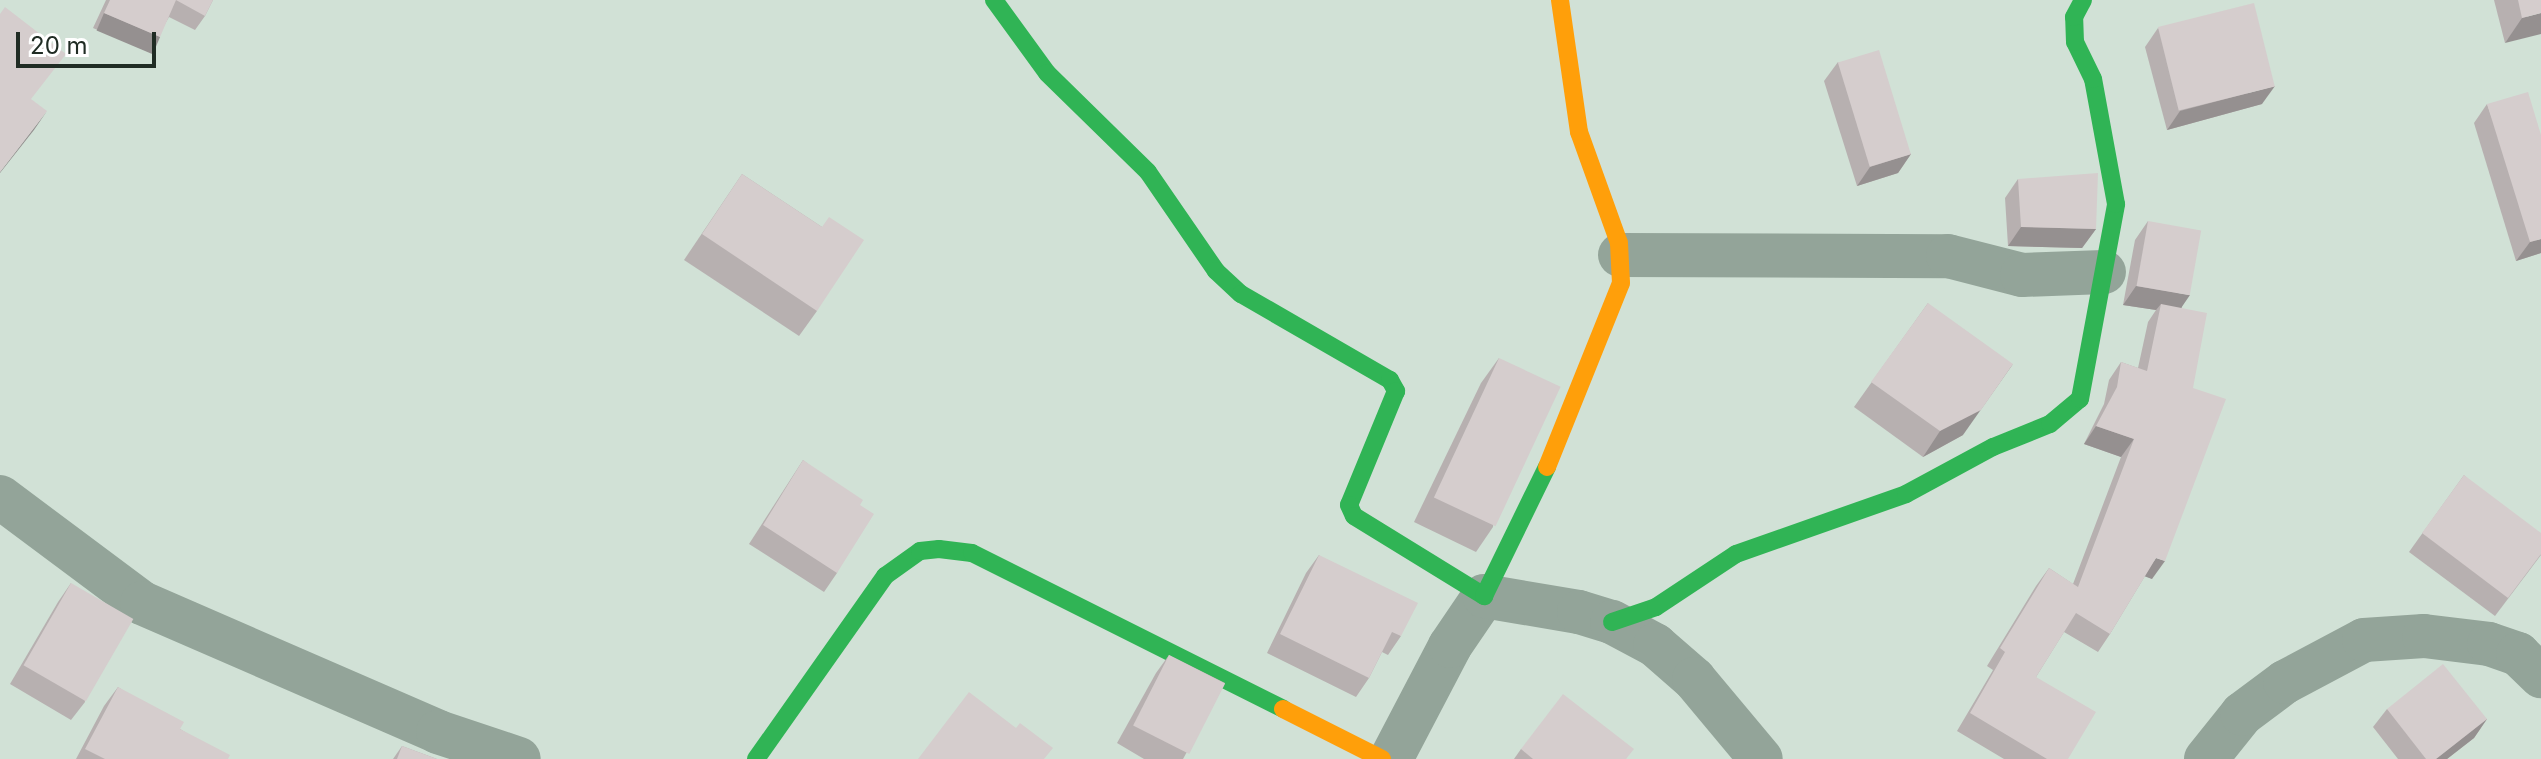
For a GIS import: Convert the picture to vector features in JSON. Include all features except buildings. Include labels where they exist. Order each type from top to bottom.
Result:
[{"type":"street","points":[[994,0],[1047,73],[1148,172],[1216,271],[1241,294],[1390,380],[1396,391],[1349,505],[1354,516],[1484,596],[1550,605],[1612,622],[1655,645],[1694,679],[1761,759]]},
{"type":"street","points":[[1391,759],[1450,646],[1484,596],[1585,379],[1621,283],[1620,255],[1579,132],[1560,0]]},
{"type":"street","points":[[1612,622],[1656,607],[1736,554],[1906,494],[1993,447],[2050,424],[2080,399],[2116,204],[2093,79],[2075,42],[2074,17],[2083,0]]},
{"type":"street","points":[[1620,255],[1948,256],[2022,275],[2104,272]]},
{"type":"street","points":[[0,497],[142,603],[438,732],[519,759]]},
{"type":"street","points":[[756,759],[885,576],[920,551],[939,549],[972,553],[1382,759]]},
{"type":"street","points":[[2206,759],[2242,714],[2285,682],[2364,640],[2424,636],[2489,644],[2518,654],[2541,676]]},
{"type":"traffic: fast","points":[[994,0],[1047,73],[1148,172],[1216,271],[1241,294],[1390,380],[1396,391],[1349,505],[1354,516],[1484,596],[1547,467]]},
{"type":"traffic: fast","points":[[1612,622],[1656,607],[1736,554],[1906,494],[1993,447],[2050,424],[2080,399],[2116,204],[2093,79],[2075,42],[2074,17],[2083,0]]},
{"type":"traffic: fast","points":[[756,759],[885,576],[920,551],[939,549],[972,553],[1283,709]]},
{"type":"traffic: slow","points":[[1547,467],[1621,283],[1619,243],[1579,132],[1560,0]]},
{"type":"traffic: slow","points":[[1283,709],[1382,759]]}]
